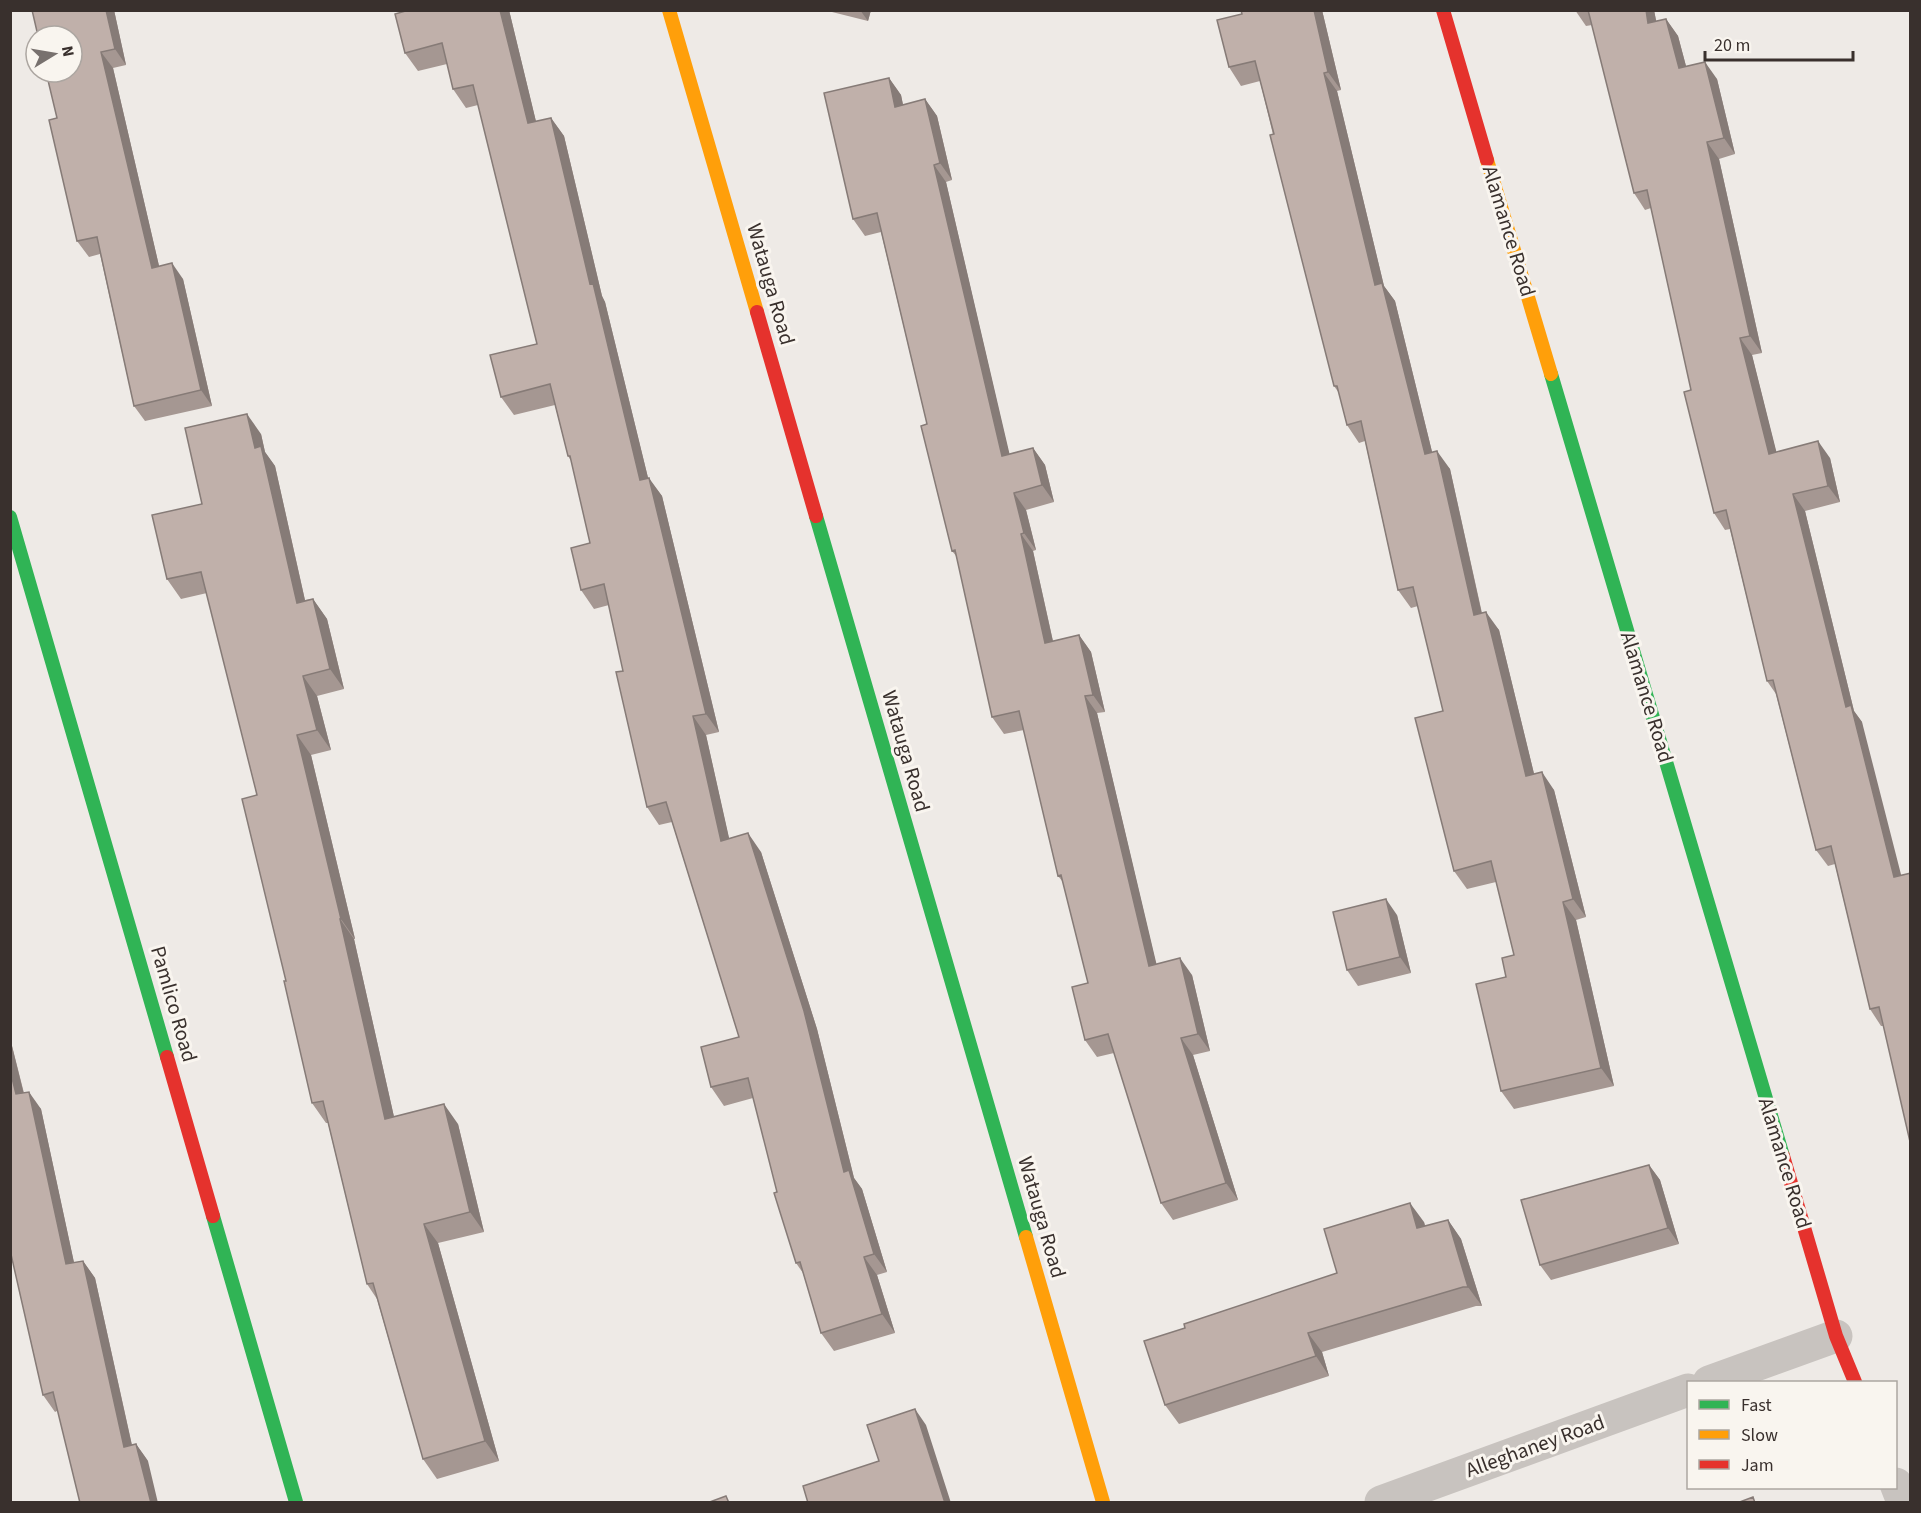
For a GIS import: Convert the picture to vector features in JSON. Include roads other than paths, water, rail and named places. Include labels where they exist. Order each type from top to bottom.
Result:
[{"type":"street","name":"Watauga Road","points":[[669,10],[1103,1503]]},
{"type":"street","name":"Alamance Road","points":[[1443,10],[1836,1336],[1854,1381]]},
{"type":"street","name":"Pamlico Road","points":[[10,517],[296,1503]]},
{"type":"street","points":[[1714,1381],[1836,1336]]},
{"type":"street","name":"Alleghaney Road","points":[[1381,1503],[1687,1391]]},
{"type":"street","points":[[1897,1487],[1903,1503]]}]
